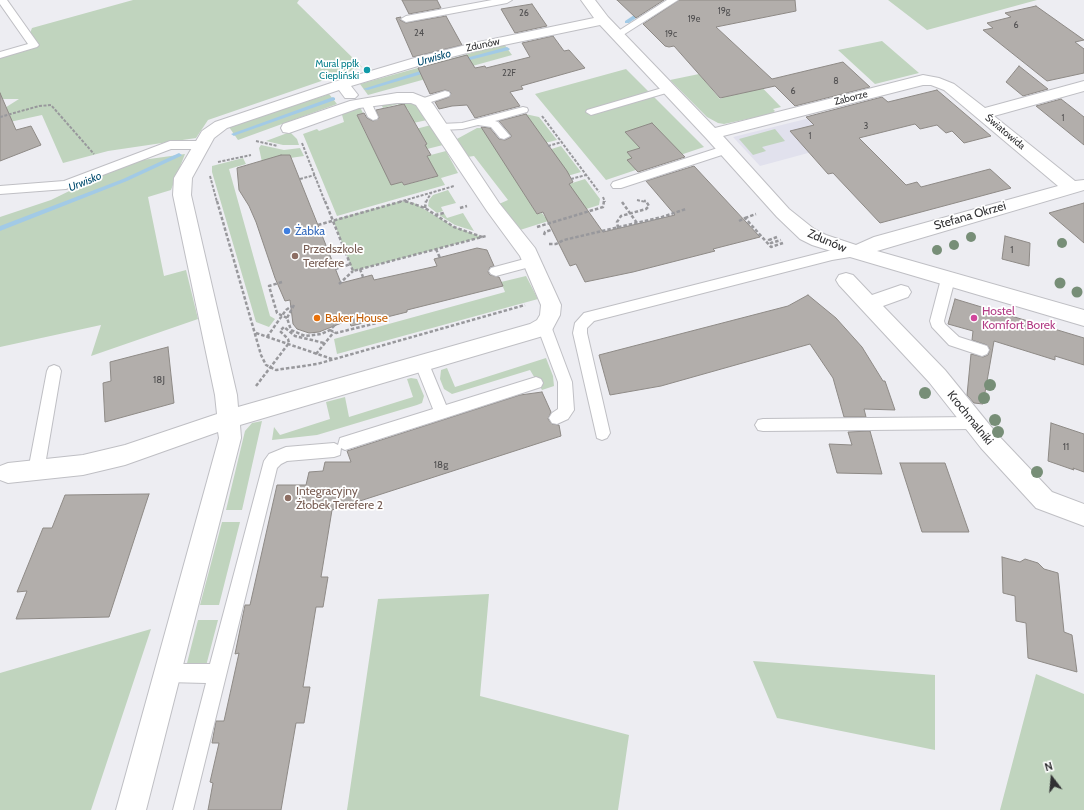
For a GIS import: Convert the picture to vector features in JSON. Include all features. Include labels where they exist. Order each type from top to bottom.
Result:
[{"type":"street","name":"Zdunów","points":[[588,0],[617,35],[712,134],[795,224],[819,240],[1084,318]]},
{"type":"street","name":"Zdunów","points":[[131,810],[229,447],[229,419],[226,395],[182,192],[182,178],[208,135],[221,125],[342,84],[423,60],[474,47],[604,20]]},
{"type":"street","name":"Zaborze","points":[[712,134],[923,80],[934,80],[946,85],[982,114]]},
{"type":"street","points":[[342,84],[365,107]]},
{"type":"street","name":"Światowida","points":[[982,114],[1084,86]]},
{"type":"street","points":[[8,473],[84,465],[125,455],[229,419],[422,364],[536,330],[544,326],[552,310],[532,262],[512,231],[497,213],[476,180],[450,130],[422,102],[406,97],[289,128]]},
{"type":"street","name":"Światowida","points":[[982,114],[1077,186]]},
{"type":"street","name":"Stefana Okrzei","points":[[857,252],[881,242],[1077,186]]},
{"type":"street","name":"Krochmalniki","points":[[846,280],[937,376],[975,423],[1044,500],[1084,515]]},
{"type":"street","points":[[868,304],[901,292]]},
{"type":"lane","points":[[0,55],[34,45],[2,0]]},
{"type":"lane","points":[[406,18],[507,0]]},
{"type":"lane","points":[[617,35],[673,0]]},
{"type":"lane","points":[[591,112],[669,89]]},
{"type":"lane","points":[[422,102],[444,94]]},
{"type":"lane","points":[[450,130],[523,110]]},
{"type":"lane","points":[[478,122],[494,124],[504,136]]},
{"type":"lane","points":[[0,190],[62,186],[170,145],[202,145]]},
{"type":"lane","points":[[617,185],[676,171],[726,149]]},
{"type":"lane","points":[[602,432],[580,333],[580,327],[589,318],[832,255],[857,252]]},
{"type":"lane","points":[[496,271],[532,262]]},
{"type":"lane","points":[[948,279],[937,321],[939,327],[954,341],[982,350]]},
{"type":"lane","points":[[544,326],[565,382],[566,410],[563,415],[557,418]]},
{"type":"lane","points":[[422,364],[442,413]]},
{"type":"lane","points":[[36,471],[54,371]]},
{"type":"lane","points":[[183,810],[270,466],[275,459],[286,454],[340,447],[536,383]]},
{"type":"lane","points":[[763,425],[975,423]]},
{"type":"lane","points":[[167,673],[217,674]]},
{"type":"path","points":[[0,117],[39,106],[51,105],[108,169]]},
{"type":"path","points":[[339,284],[353,271],[603,207],[605,204],[604,199],[540,113],[523,110]]},
{"type":"path","points":[[289,128],[299,138],[353,271]]},
{"type":"path","points":[[256,142],[272,144]]},
{"type":"path","points":[[548,146],[562,142]]},
{"type":"path","points":[[225,161],[251,155]]},
{"type":"path","points":[[209,175],[263,361],[270,368],[276,370],[294,369],[548,298]]},
{"type":"path","points":[[300,179],[315,175]]},
{"type":"path","points":[[571,179],[586,175]]},
{"type":"path","points":[[318,225],[476,180]]},
{"type":"path","points":[[425,208],[426,200],[432,192]]},
{"type":"path","points":[[618,228],[618,220],[621,216],[646,209],[649,206],[648,203],[643,200],[632,200]]},
{"type":"path","points":[[401,201],[411,202],[425,208],[454,227],[482,237]]},
{"type":"path","points":[[627,201],[623,203],[637,223]]},
{"type":"path","points":[[551,230],[546,232],[545,240],[549,244],[556,244],[564,240],[618,228],[686,209]]},
{"type":"path","points":[[435,215],[444,213]]},
{"type":"path","points":[[739,220],[752,216]]},
{"type":"path","points":[[745,218],[771,247],[784,243],[782,240],[771,243],[769,240],[783,235]]},
{"type":"path","points":[[436,249],[440,258]]},
{"type":"path","points":[[335,269],[351,264]]},
{"type":"path","points":[[360,269],[363,277]]},
{"type":"path","points":[[282,282],[269,286],[277,313],[288,318]]},
{"type":"path","points":[[267,337],[286,310],[294,305],[289,312],[288,324],[296,335]]},
{"type":"path","points":[[330,330],[336,333],[389,320]]},
{"type":"path","points":[[296,335],[313,336],[330,330],[339,321]]},
{"type":"path","points":[[288,344],[288,340],[280,331],[284,327],[296,335],[324,343]]},
{"type":"path","points":[[316,354],[334,332]]},
{"type":"path","points":[[255,333],[332,359]]},
{"type":"path","points":[[270,368],[288,344]]},
{"type":"shaded area","points":[[818,116],[845,143],[760,166],[733,137]]},
{"type":"green space","points":[[133,0],[299,0],[297,3],[362,67],[208,120],[196,138],[108,151],[63,163],[42,115],[5,123],[0,111],[19,99],[0,99],[0,53],[25,46],[32,28]]},
{"type":"green space","points":[[888,0],[1037,0],[927,30]]},
{"type":"green space","points":[[882,41],[919,73],[875,84],[838,50]]},
{"type":"green space","points":[[504,44],[512,55],[368,95],[360,84]]},
{"type":"green space","points":[[626,69],[704,147],[606,180],[535,94]]},
{"type":"green space","points":[[748,73],[781,107],[773,109],[775,111],[771,114],[724,124],[718,123],[707,117],[670,80],[699,74],[720,99],[722,98],[720,96],[743,93]]},
{"type":"green space","points":[[329,94],[337,104],[238,140],[229,127]]},
{"type":"green space","points":[[407,101],[417,105],[427,120],[409,124],[410,114],[407,108],[401,110],[398,104],[383,108],[381,104]]},
{"type":"green space","points":[[360,107],[363,113],[357,115],[367,136],[376,144],[371,145],[377,144],[379,149],[374,152],[380,150],[382,155],[377,157],[382,156],[404,185],[432,178],[427,156],[446,151],[458,173],[441,178],[445,185],[337,216],[303,134],[317,129],[319,131],[344,122],[341,111]]},
{"type":"green space","points":[[525,114],[539,117],[557,140],[541,144],[535,128],[509,134],[503,124],[505,120]]},
{"type":"green space","points":[[431,125],[443,145],[423,150],[421,146],[427,144],[412,130]]},
{"type":"green space","points":[[477,128],[483,128],[537,214],[542,213],[545,217],[580,206],[569,184],[585,179],[600,199],[599,205],[520,230],[499,204],[508,200],[474,156],[467,157],[455,140]]},
{"type":"green space","points":[[775,129],[785,141],[762,147],[766,151],[753,155],[739,139]]},
{"type":"green space","points":[[290,132],[297,139],[299,145],[283,145],[266,141]]},
{"type":"green space","points":[[261,145],[284,150],[300,148],[304,156],[262,162],[259,148]]},
{"type":"green space","points":[[561,146],[581,172],[564,177],[545,151]]},
{"type":"green space","points":[[185,154],[171,190],[148,197],[164,276],[186,270],[198,319],[91,356],[101,325],[0,347],[0,217],[51,200],[108,172],[114,164]]},
{"type":"green space","points":[[243,158],[246,164],[229,169],[270,316],[275,319],[269,327],[256,322],[212,172],[212,166]]},
{"type":"green space","points":[[448,190],[456,203],[441,207],[443,211],[437,213],[428,206],[429,200],[433,195]]},
{"type":"green space","points":[[401,201],[414,203],[454,227],[482,237],[353,271],[333,220]]},
{"type":"green space","points":[[444,213],[447,218],[463,213],[474,231],[455,225],[439,215]]},
{"type":"green space","points":[[526,276],[538,299],[337,354],[334,339],[505,292],[501,282]]},
{"type":"green space","points":[[546,358],[553,376],[554,386],[542,390],[530,370],[452,394],[444,389],[440,379],[441,370],[447,368],[455,387]]},
{"type":"green space","points":[[407,379],[417,379],[424,396],[422,403],[317,435],[272,440],[274,427],[280,435],[330,419],[326,402],[345,397],[349,417],[413,397]]},
{"type":"green space","points":[[262,421],[242,510],[226,510],[245,431],[252,423]]},
{"type":"green space","points":[[222,522],[240,522],[219,605],[200,605]]},
{"type":"green space","points":[[489,594],[480,696],[629,735],[618,810],[347,810],[378,599]]},
{"type":"green space","points":[[198,620],[218,620],[206,666],[186,667]]},
{"type":"green space","points":[[151,629],[91,810],[0,810],[0,673]]},
{"type":"green space","points":[[753,661],[935,675],[935,750],[777,718]]},
{"type":"green space","points":[[1036,674],[1084,694],[1084,810],[1000,810]]},
{"type":"building","points":[[402,0],[437,0],[441,8],[409,14]]},
{"type":"building","points":[[617,0],[664,0],[636,18]]},
{"type":"building","points":[[679,0],[795,0],[796,11],[716,27],[772,79],[843,62],[870,87],[795,106],[775,86],[720,98],[674,46],[665,46],[643,24]]},
{"type":"building","points":[[532,4],[547,26],[515,33],[501,9]]},
{"type":"building","points":[[1036,6],[1084,40],[1075,42],[1084,49],[1084,73],[1047,81],[983,30],[993,28],[987,23],[1011,17],[1005,13]]},
{"type":"building","points":[[446,16],[462,45],[413,57],[396,18],[401,17],[400,20],[406,23]]},
{"type":"building","points":[[553,36],[564,51],[569,50],[585,68],[521,86],[523,89],[510,92],[520,106],[475,118],[467,105],[439,109],[435,102],[449,97],[451,93],[445,90],[430,94],[418,68],[467,55],[475,68],[485,66],[486,68],[530,57],[522,43]]},
{"type":"building","points":[[1019,66],[1048,89],[1023,96],[1006,82]]},
{"type":"building","points":[[937,90],[991,136],[964,143],[952,131],[946,133],[937,125],[920,129],[915,124],[859,138],[906,185],[917,182],[921,187],[990,169],[1011,188],[880,223],[833,173],[828,174],[790,131],[814,125],[806,117],[882,97],[888,102]]},
{"type":"building","points":[[0,93],[16,130],[31,126],[41,145],[0,161]]},
{"type":"building","points":[[1061,99],[1084,117],[1084,145],[1036,106]]},
{"type":"building","points":[[404,104],[427,144],[425,145],[431,155],[427,156],[438,176],[404,185],[402,182],[391,185],[357,115],[364,113],[367,118],[373,121],[379,118],[376,110]]},
{"type":"building","points":[[526,114],[567,171],[573,182],[569,184],[603,232],[675,215],[646,181],[694,166],[760,237],[713,249],[715,251],[633,272],[585,282],[576,264],[570,266],[543,212],[537,214],[481,127],[490,128],[499,139],[505,140],[511,137],[511,135],[499,121]]},
{"type":"building","points":[[652,123],[685,157],[638,172],[627,160],[632,158],[627,152],[640,148],[625,132]]},
{"type":"building","points":[[281,155],[290,155],[341,283],[372,275],[374,280],[437,266],[434,259],[477,248],[487,250],[494,266],[490,267],[488,272],[490,275],[499,277],[503,286],[407,310],[407,312],[351,326],[349,320],[319,332],[309,333],[297,329],[293,324],[290,300],[285,301],[275,278],[256,222],[249,206],[239,190],[237,168]]},
{"type":"building","points":[[1084,203],[1084,243],[1049,213]]},
{"type":"building","points":[[1005,236],[1030,243],[1029,266],[1002,259]]},
{"type":"building","points":[[808,295],[836,318],[862,347],[883,381],[885,381],[895,410],[864,409],[866,417],[844,417],[833,378],[810,344],[661,386],[610,395],[599,355],[788,306]]},
{"type":"building","points":[[955,299],[1084,338],[1084,365],[1055,356],[1055,360],[994,341],[983,404],[974,403],[967,395],[971,354],[983,357],[988,355],[990,349],[987,345],[972,340],[973,331],[948,324]]},
{"type":"building","points":[[168,347],[174,403],[105,422],[103,383],[111,381],[110,362]]},
{"type":"building","points":[[542,392],[551,412],[548,419],[552,424],[559,425],[561,436],[332,510],[321,577],[328,577],[323,607],[316,607],[303,687],[310,687],[304,723],[296,723],[281,810],[208,810],[213,783],[210,782],[219,743],[212,743],[216,721],[224,721],[239,653],[235,654],[245,605],[250,605],[277,485],[306,485],[309,472],[323,471],[325,462],[351,462],[347,451],[520,395]]},
{"type":"building","points":[[1051,423],[1084,434],[1084,472],[1048,461]]},
{"type":"building","points":[[870,431],[882,474],[837,473],[829,444],[852,445],[848,432]]},
{"type":"building","points":[[900,463],[945,463],[969,532],[922,532]]},
{"type":"building","points":[[149,494],[109,617],[16,619],[27,591],[17,592],[43,528],[52,528],[65,495]]},
{"type":"building","points":[[1002,557],[1020,562],[1025,559],[1038,563],[1044,569],[1058,573],[1064,632],[1072,635],[1077,672],[1028,658],[1026,623],[1016,621],[1015,596],[1003,593]]},
{"type":"waterway","name":"Urwisko","points":[[627,22],[660,0]]},
{"type":"waterway","name":"Urwisko","points":[[458,61],[507,49]]},
{"type":"waterway","name":"Urwisko","points":[[366,89],[430,70]]},
{"type":"waterway","name":"Urwisko","points":[[234,134],[333,99]]},
{"type":"waterway","name":"Urwisko","points":[[0,229],[125,180],[179,155]]},
{"type":"place","name":"Mural ppłk Ciepliński","points":[[367,70]]},
{"type":"place","name":"Żabka","points":[[287,231]]},
{"type":"place","name":"Przedszkole Terefere","points":[[295,256]]},
{"type":"place","name":"Baker House","points":[[317,318]]},
{"type":"place","name":"Hostel Komfort Borek","points":[[974,318]]},
{"type":"place","name":"Integracyjny Żłobek Terefere 2","points":[[288,498]]}]
